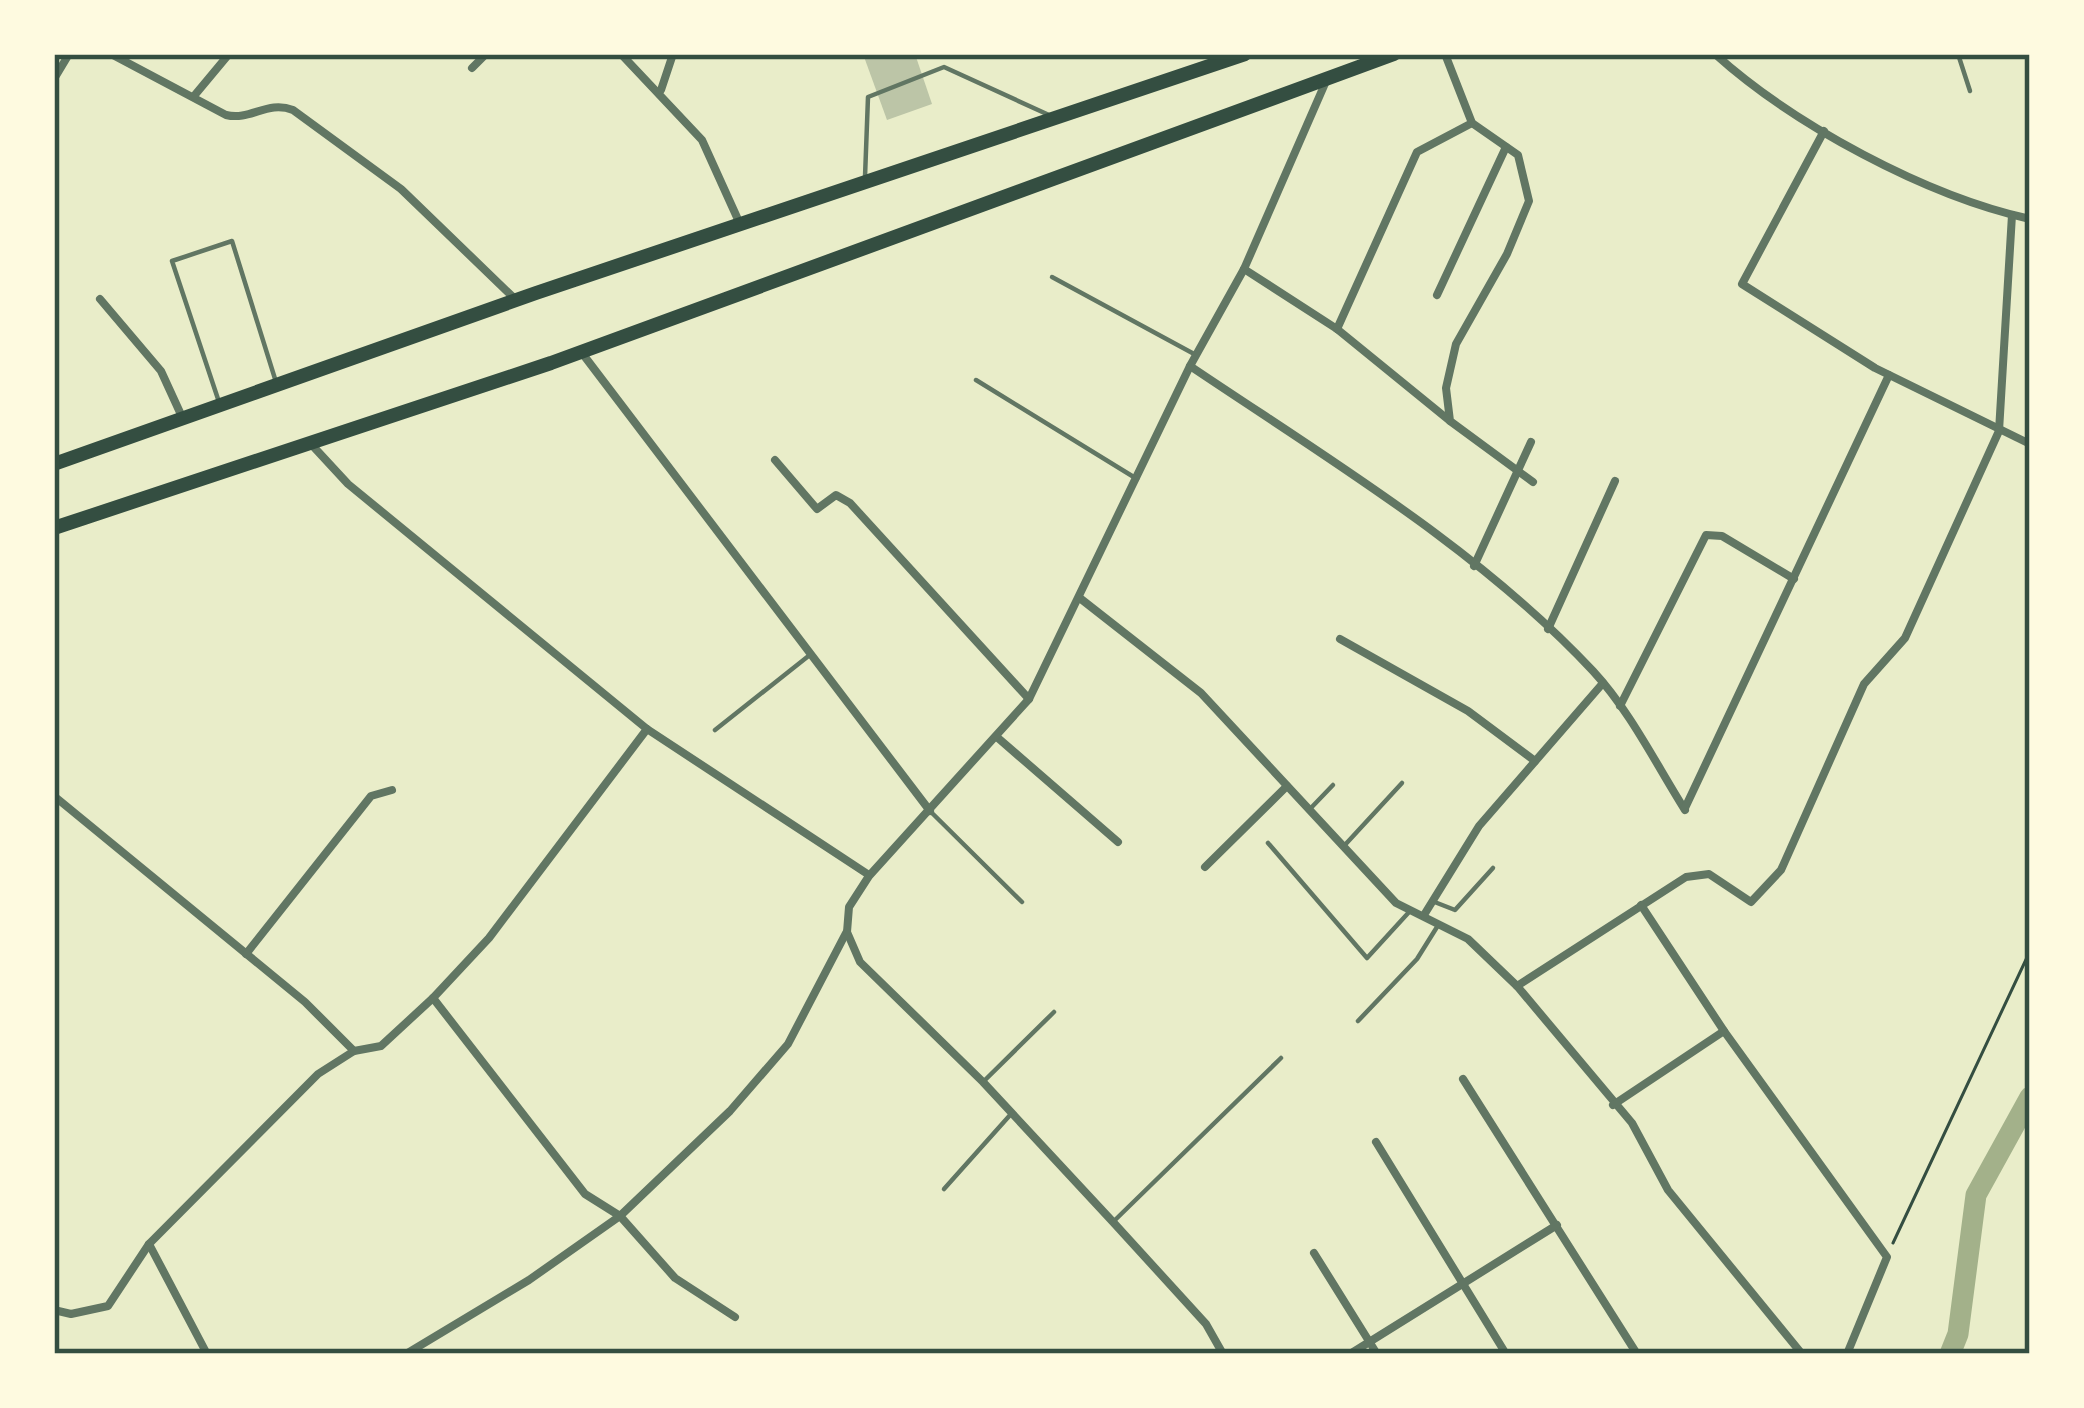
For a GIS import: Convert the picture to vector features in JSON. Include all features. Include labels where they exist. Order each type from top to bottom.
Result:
[{"type":"main road","points":[[54,528],[581,352],[1394,54]]},
{"type":"main road","points":[[54,464],[516,300],[1235,56]]},
{"type":"street","points":[[54,79],[69,54]]},
{"type":"street","points":[[111,54],[237,118],[275,106],[292,110],[401,189],[516,300]]},
{"type":"street","points":[[194,96],[229,54]]},
{"type":"street","points":[[472,68],[487,54]]},
{"type":"street","points":[[621,54],[661,90],[702,140],[740,226]]},
{"type":"street","points":[[661,90],[673,54]]},
{"type":"street","points":[[1445,54],[1472,123],[1518,155],[1528,201],[1507,254],[1456,344],[1446,388],[1450,421]]},
{"type":"street","points":[[1714,54],[1824,131],[1956,197],[2030,220]]},
{"type":"street","points":[[406,1354],[494,1303],[620,1216],[776,1061],[847,932],[849,907],[869,875],[1029,699],[1190,366],[1244,268],[1327,79]]},
{"type":"street","points":[[1337,328],[1417,152],[1472,123]]},
{"type":"street","points":[[1824,131],[1742,284],[1889,375],[2030,444]]},
{"type":"street","points":[[1437,295],[1506,147]]},
{"type":"street","points":[[1517,986],[1698,872],[1709,874],[1746,901],[1758,900],[1769,887],[1864,684],[1897,652],[1928,594],[2000,431],[2012,215]]},
{"type":"street","points":[[1244,268],[1337,328],[1533,482]]},
{"type":"street","points":[[100,298],[161,371],[184,421]]},
{"type":"street","points":[[581,352],[930,811]]},
{"type":"street","points":[[1190,366],[1389,501],[1548,629],[1603,683],[1684,809],[1889,375]]},
{"type":"street","points":[[1474,566],[1531,442]]},
{"type":"street","points":[[311,444],[348,484],[647,729],[869,875]]},
{"type":"street","points":[[776,460],[818,509],[836,495],[850,503],[1029,699]]},
{"type":"street","points":[[1548,629],[1615,481]]},
{"type":"street","points":[[1619,706],[1706,535],[1717,533],[1794,579]]},
{"type":"street","points":[[1081,599],[1201,693],[1343,847],[1411,911],[1468,939],[1517,986],[1641,1134],[1676,1200],[1802,1354]]},
{"type":"street","points":[[1340,639],[1468,711],[1535,761]]},
{"type":"street","points":[[1424,915],[1463,848],[1603,683]]},
{"type":"street","points":[[54,1310],[71,1314],[108,1306],[149,1244],[318,1074],[354,1051],[380,1046],[433,998],[489,938],[647,729]]},
{"type":"street","points":[[998,738],[1118,842]]},
{"type":"street","points":[[1205,867],[1287,786]]},
{"type":"street","points":[[246,953],[371,796],[392,790]]},
{"type":"street","points":[[54,796],[246,953],[354,1051]]},
{"type":"street","points":[[1641,905],[1724,1031],[1887,1257],[1847,1354]]},
{"type":"street","points":[[847,932],[860,962],[983,1082],[1113,1222],[1206,1324],[1221,1354]]},
{"type":"street","points":[[433,998],[585,1195],[620,1216],[675,1278],[735,1317]]},
{"type":"street","points":[[1613,1105],[1724,1031]]},
{"type":"street","points":[[1463,1079],[1637,1354]]},
{"type":"street","points":[[1376,1142],[1506,1354]]},
{"type":"street","points":[[1350,1354],[1557,1225]]},
{"type":"street","points":[[149,1244],[207,1354]]},
{"type":"street","points":[[1314,1253],[1377,1354]]},
{"type":"lane","points":[[1958,54],[1970,91]]},
{"type":"lane","points":[[864,183],[868,98],[944,67],[1056,118]]},
{"type":"lane","points":[[220,408],[172,261],[232,241],[277,387]]},
{"type":"lane","points":[[1052,277],[1196,355]]},
{"type":"lane","points":[[976,380],[1137,478]]},
{"type":"lane","points":[[715,730],[811,654]]},
{"type":"lane","points":[[1343,847],[1402,783]]},
{"type":"lane","points":[[1309,810],[1333,785]]},
{"type":"lane","points":[[930,811],[1022,902]]},
{"type":"lane","points":[[1268,843],[1366,958],[1411,911]]},
{"type":"lane","points":[[1432,901],[1455,910],[1493,868]]},
{"type":"lane","points":[[1358,1021],[1418,959],[1440,922]]},
{"type":"lane","points":[[983,1082],[1054,1012]]},
{"type":"lane","points":[[1113,1222],[1281,1058]]},
{"type":"lane","points":[[944,1189],[1011,1114]]},
{"type":"path","points":[[1887,1257],[2030,951]]},
{"type":"building","points":[[863,54],[915,54],[932,104],[887,120]]},
{"type":"waterway","points":[[1950,1354],[1958,1334],[1976,1195],[2030,1097]]}]
